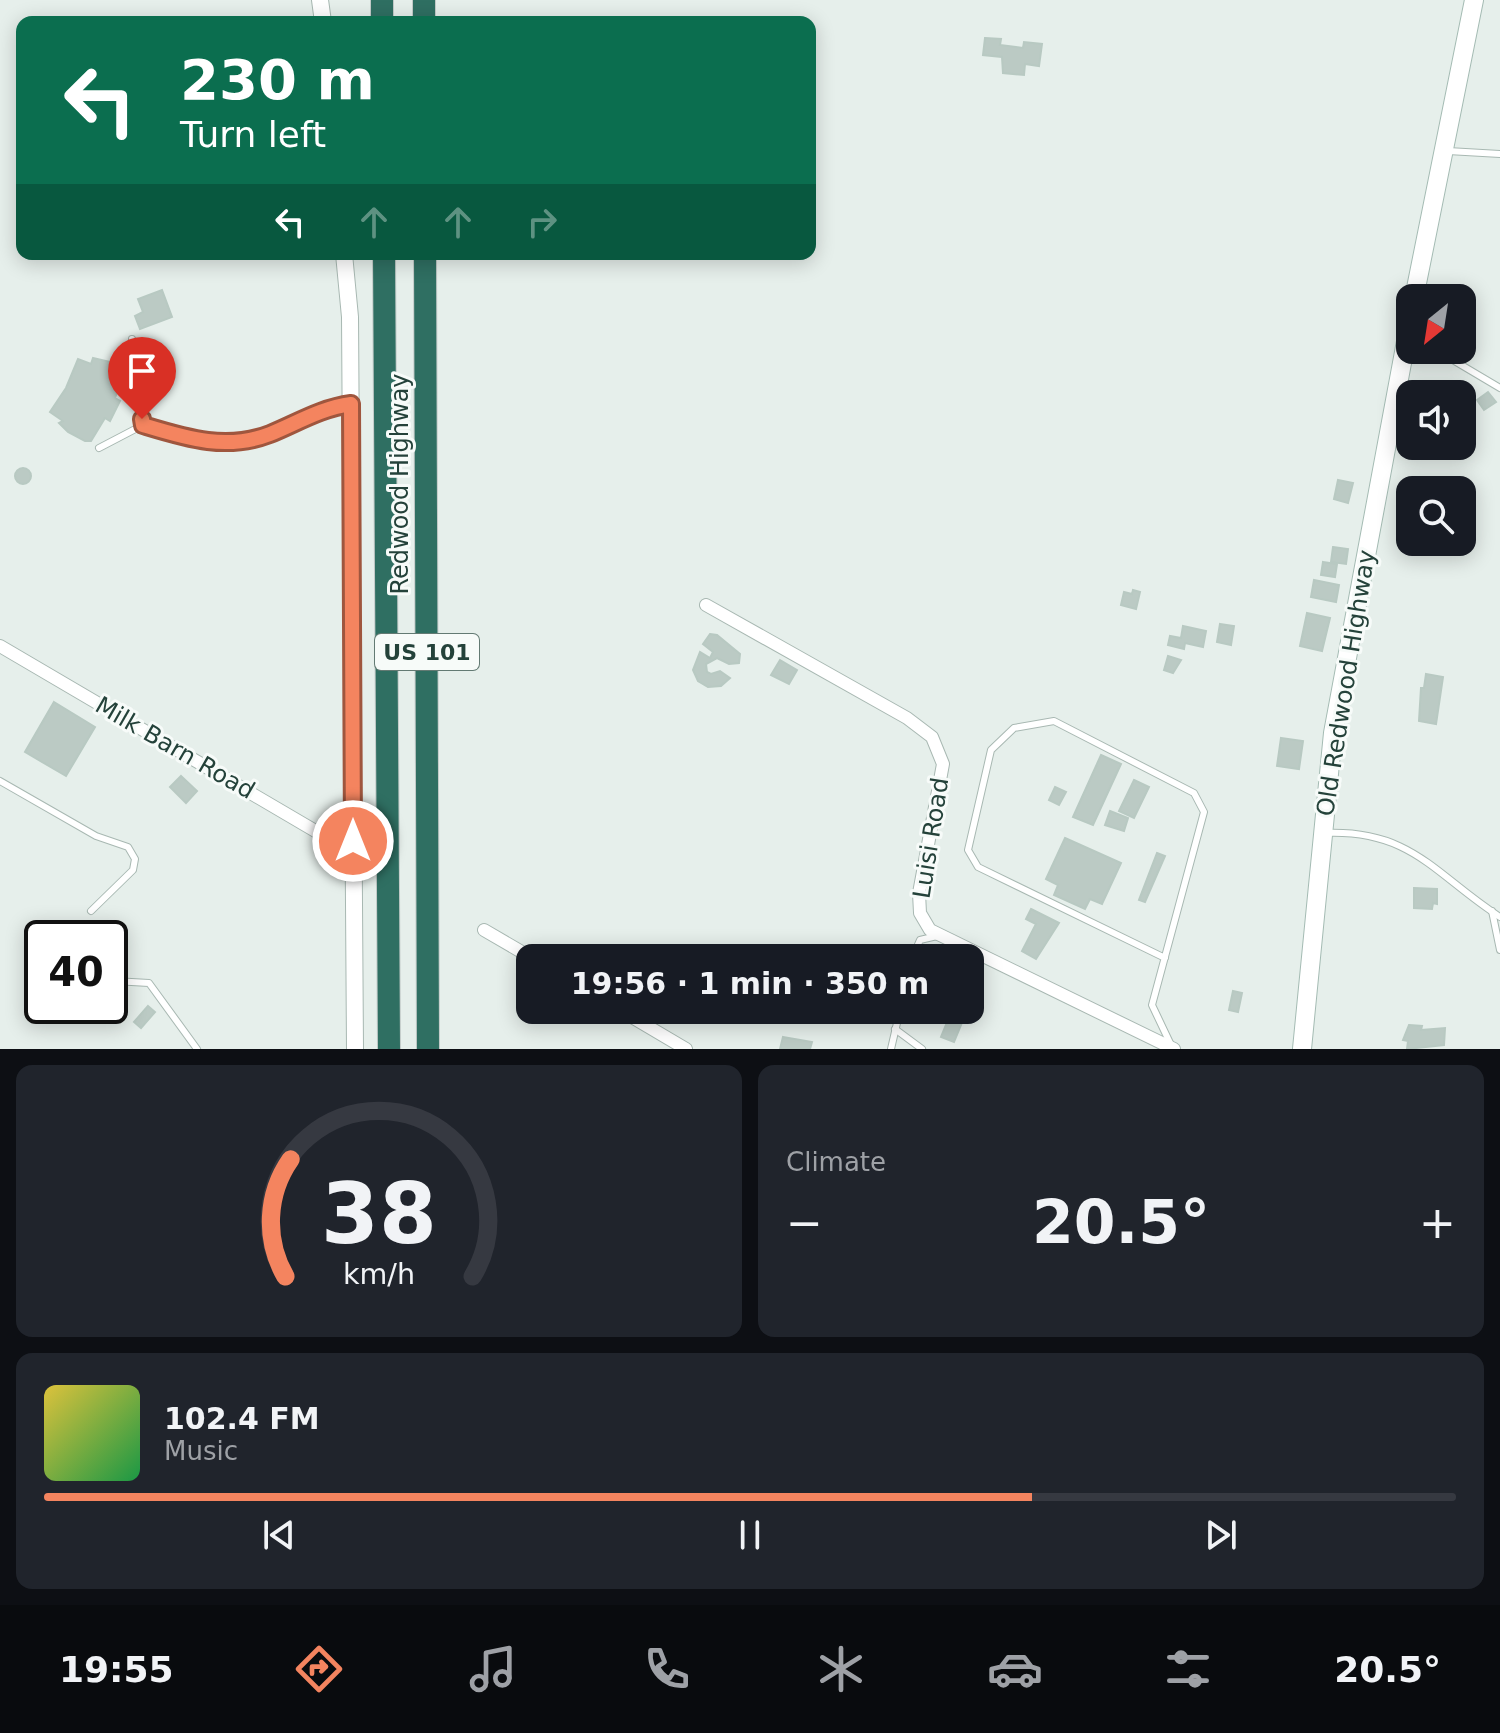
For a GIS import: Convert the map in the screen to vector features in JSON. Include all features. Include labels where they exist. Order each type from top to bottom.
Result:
[{"type":"highway","name":"Redwood Highway","points":[[384,260],[389,1049]]},
{"type":"highway","name":"Redwood Highway","points":[[425,260],[428,1049]]},
{"type":"main road","points":[[1417,284],[1474,0]]},
{"type":"main road","name":"Old Redwood Highway","points":[[1302,1049],[1333,733],[1402,364]]},
{"type":"street","points":[[345,260],[350,317],[355,1049]]},
{"type":"street","name":"Luisi Road","points":[[706,605],[907,718],[932,737],[943,764],[919,893],[920,913],[937,936],[1173,1049]]},
{"type":"street","name":"Milk Barn Road","points":[[0,646],[329,839],[353,841]]},
{"type":"street","points":[[484,930],[516,949]]},
{"type":"street","points":[[644,1024],[686,1049]]},
{"type":"lane","points":[[1444,150],[1500,154]]},
{"type":"lane","points":[[132,339],[133,381],[143,425]]},
{"type":"lane","points":[[1460,364],[1500,388]]},
{"type":"lane","points":[[99,448],[143,425],[201,441],[242,442],[326,409],[351,404]]},
{"type":"lane","points":[[1165,958],[1095,927],[978,867],[968,850],[991,750],[1014,728],[1054,721],[1194,793],[1204,812],[1165,958],[1152,1005],[1173,1049]]},
{"type":"lane","points":[[0,781],[96,836],[128,847],[135,859],[133,870],[91,911]]},
{"type":"lane","points":[[1323,833],[1360,832],[1401,845],[1500,917]]},
{"type":"lane","points":[[1492,911],[1500,950]]},
{"type":"lane","points":[[918,944],[920,940],[937,936]]},
{"type":"lane","points":[[128,982],[149,983],[197,1049]]},
{"type":"lane","points":[[891,1049],[896,1024]]},
{"type":"lane","points":[[895,1029],[922,1049]]},
{"type":"building","points":[[985,38],[1001,39],[1000,45],[1023,48],[1024,42],[1042,44],[1039,66],[1025,64],[1024,75],[1003,73],[1002,57],[983,55]]},
{"type":"building","points":[[162,290],[172,317],[140,329],[135,316],[143,312],[138,299]]},
{"type":"building","points":[[93,358],[127,366],[115,398],[120,401],[110,421],[105,418],[91,441],[85,441],[68,432],[59,423],[63,421],[50,412],[66,388],[78,359],[91,364]]},
{"type":"building","points":[[1488,392],[1496,402],[1484,410],[1477,400]]},
{"type":"building","points":[[23,468],[29,470],[29,482],[23,484],[17,482],[15,476],[17,470]]},
{"type":"building","points":[[1338,480],[1353,483],[1348,503],[1334,499]]},
{"type":"building","points":[[1333,547],[1348,549],[1346,564],[1331,562]]},
{"type":"building","points":[[1323,562],[1337,564],[1335,577],[1321,575]]},
{"type":"building","points":[[1314,580],[1339,585],[1336,602],[1311,597]]},
{"type":"building","points":[[1133,590],[1140,592],[1136,609],[1121,605],[1124,592],[1132,594]]},
{"type":"building","points":[[1307,613],[1330,618],[1322,651],[1300,646]]},
{"type":"building","points":[[1220,624],[1234,626],[1231,645],[1217,642]]},
{"type":"building","points":[[1183,626],[1206,631],[1203,647],[1185,643],[1184,649],[1168,645],[1170,636],[1181,638]]},
{"type":"building","points":[[710,634],[717,635],[740,654],[739,663],[729,664],[717,658],[706,664],[707,672],[720,671],[730,678],[721,686],[708,687],[698,681],[693,670],[700,652],[710,658],[713,652],[703,644]]},
{"type":"building","points":[[1168,656],[1181,660],[1173,673],[1164,670]]},
{"type":"building","points":[[780,660],[797,670],[789,684],[771,675]]},
{"type":"building","points":[[1426,674],[1443,677],[1436,724],[1419,721],[1421,688],[1424,688]]},
{"type":"building","points":[[54,702],[95,727],[66,776],[25,752]]},
{"type":"building","points":[[1281,738],[1303,741],[1299,769],[1277,766]]},
{"type":"building","points":[[1101,755],[1121,764],[1093,825],[1073,817]]},
{"type":"building","points":[[181,776],[197,791],[186,803],[170,787]]},
{"type":"building","points":[[1134,780],[1149,787],[1134,818],[1119,811]]},
{"type":"building","points":[[1055,787],[1066,792],[1059,805],[1049,800]]},
{"type":"building","points":[[1110,811],[1128,818],[1124,831],[1105,825]]},
{"type":"building","points":[[1065,838],[1121,863],[1102,904],[1090,899],[1085,909],[1054,895],[1058,885],[1046,879]]},
{"type":"building","points":[[1157,853],[1165,856],[1145,902],[1139,900]]},
{"type":"building","points":[[1414,888],[1437,889],[1437,904],[1433,903],[1432,909],[1414,908]]},
{"type":"building","points":[[1031,909],[1059,923],[1036,959],[1022,951],[1036,924],[1026,919]]},
{"type":"building","points":[[1233,991],[1242,993],[1238,1012],[1229,1010]]},
{"type":"building","points":[[148,1006],[155,1012],[141,1028],[134,1022]]},
{"type":"building","points":[[946,1024],[961,1024],[954,1042],[941,1037]]},
{"type":"building","points":[[1409,1025],[1422,1026],[1421,1030],[1445,1028],[1444,1045],[1407,1049],[1408,1041],[1403,1040]]},
{"type":"building","points":[[783,1037],[812,1042],[810,1049],[780,1049]]},
{"type":"route","points":[[142,419],[143,425],[185,437],[230,444],[257,439],[334,406],[351,404],[353,841]]}]
